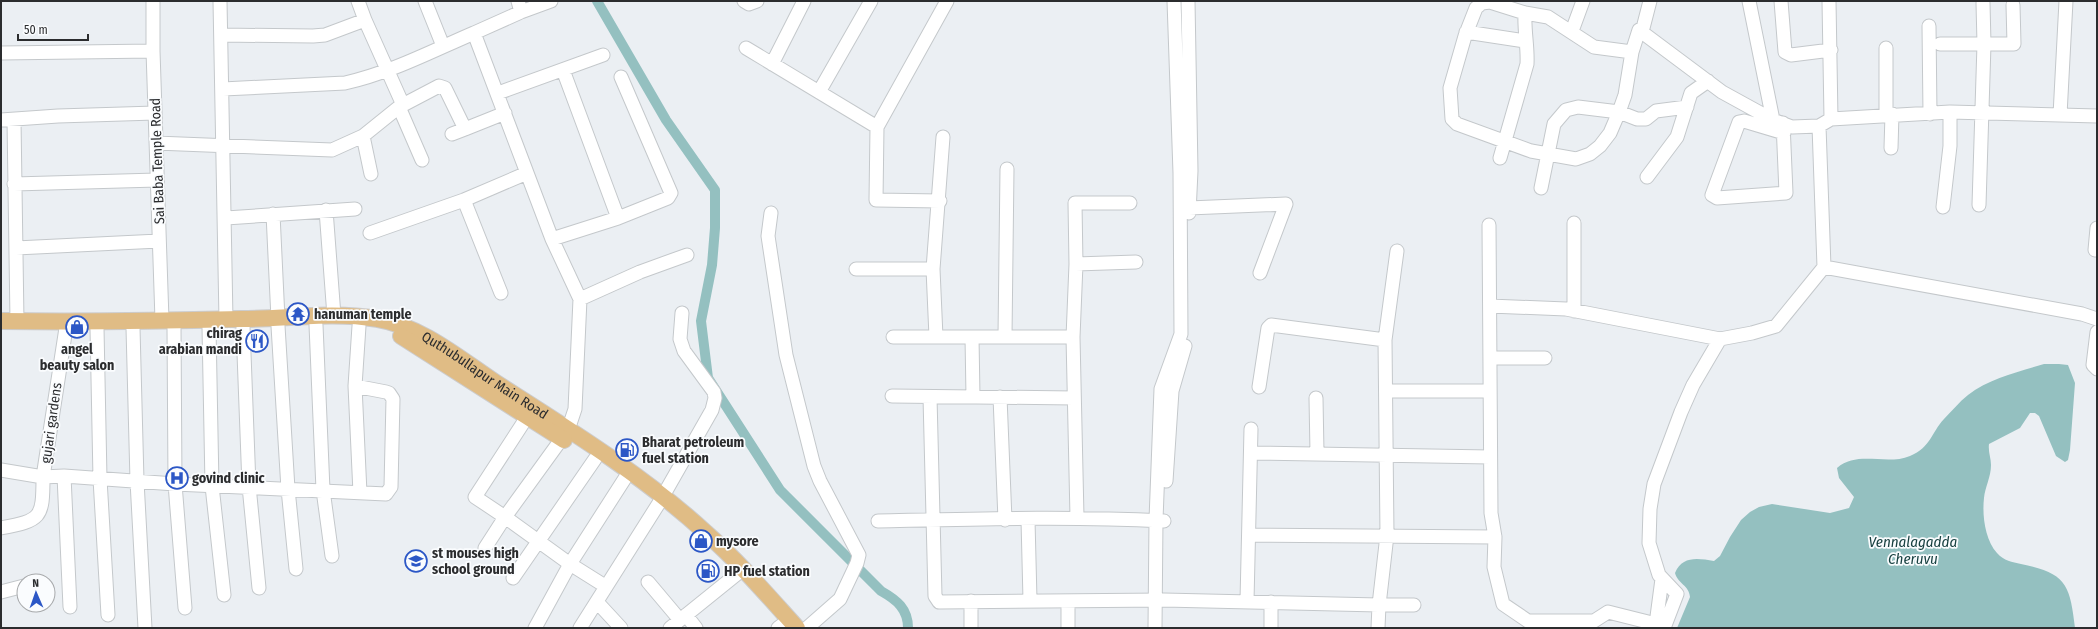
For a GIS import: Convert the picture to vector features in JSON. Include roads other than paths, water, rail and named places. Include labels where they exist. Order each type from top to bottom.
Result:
[{"type":"main road","name":"Quthubullapur Main Road","points":[[9,321],[243,327],[334,316],[377,318],[404,326],[438,345],[565,434],[627,475],[707,534],[785,627]]},
{"type":"main road","name":"Quthubullapur Main Road","points":[[1,329],[133,328],[161,324],[226,320],[387,328],[527,417],[565,434],[595,459],[627,475]]},
{"type":"main road","name":"Quthubullapur Main Road","points":[[661,500],[737,574],[785,627]]},
{"type":"street","name":"Sai Baba Temple Road","points":[[153,1],[153,51],[161,324],[185,608]]},
{"type":"street","points":[[220,1],[226,218],[226,320]]},
{"type":"street","points":[[358,1],[388,71],[422,160]]},
{"type":"street","points":[[425,1],[442,46]]},
{"type":"street","points":[[223,89],[345,83],[388,71],[474,33],[520,6],[551,1]]},
{"type":"street","points":[[744,1],[749,4],[757,1]]},
{"type":"street","points":[[772,64],[804,1]]},
{"type":"street","points":[[819,92],[871,1]]},
{"type":"street","points":[[940,201],[876,200],[877,127],[947,1]]},
{"type":"street","points":[[1155,628],[1159,600],[1160,521],[1168,387],[1181,334],[1180,173],[1174,1]]},
{"type":"street","points":[[1168,387],[1189,333],[1189,208],[1191,171],[1188,1]]},
{"type":"street","points":[[1572,31],[1583,1]]},
{"type":"street","points":[[1642,32],[1650,1]]},
{"type":"street","points":[[1749,1],[1780,126],[1786,193],[1717,198],[1712,195],[1739,122],[1744,121],[1780,126],[1792,127],[1819,126],[1831,119],[1889,114],[1930,114],[1950,112],[2097,116]]},
{"type":"street","points":[[1782,1],[1784,52],[1791,55],[1831,50]]},
{"type":"street","points":[[1829,1],[1831,119]]},
{"type":"street","points":[[2060,115],[2066,1]]},
{"type":"street","points":[[1632,52],[1613,51],[1594,47],[1584,42],[1572,31],[1548,17],[1518,8],[1490,2],[1482,3],[1476,8],[1466,32],[1450,88],[1452,119],[1457,124],[1531,151],[1576,159],[1590,154],[1605,140],[1619,112],[1625,95],[1632,52],[1639,30],[1722,92],[1780,126]]},
{"type":"street","points":[[1978,205],[1984,44],[1983,3]]},
{"type":"street","points":[[1940,44],[2014,44],[2013,5]]},
{"type":"street","points":[[1500,158],[1506,142],[1527,64],[1527,52],[1518,8]]},
{"type":"street","points":[[221,35],[313,36],[325,34],[365,20]]},
{"type":"street","points":[[1929,26],[1930,114]]},
{"type":"street","points":[[1466,32],[1525,41]]},
{"type":"street","points":[[474,33],[552,239],[580,299],[575,408],[565,434],[505,517],[485,548]]},
{"type":"street","points":[[746,48],[877,127]]},
{"type":"street","points":[[1886,48],[1891,148]]},
{"type":"street","points":[[1,53],[153,51]]},
{"type":"street","points":[[498,93],[604,55]]},
{"type":"street","points":[[563,70],[618,218]]},
{"type":"street","points":[[552,239],[618,218],[668,198],[672,193],[621,77]]},
{"type":"street","points":[[1647,177],[1677,137],[1691,93],[1708,81]]},
{"type":"street","points":[[156,143],[332,150],[363,136],[401,106],[435,86],[443,86],[465,129]]},
{"type":"street","points":[[1541,188],[1554,124],[1566,110],[1578,107],[1619,112],[1637,119],[1646,119],[1656,111],[1687,107]]},
{"type":"street","points":[[1943,207],[1950,146],[1950,112]]},
{"type":"street","points":[[1,120],[58,116],[155,113]]},
{"type":"street","points":[[452,134],[505,113]]},
{"type":"street","points":[[9,321],[16,248],[14,120]]},
{"type":"street","points":[[1490,306],[1574,311],[1720,339],[1752,333],[1776,326],[1824,267],[1819,126]]},
{"type":"street","points":[[363,136],[371,174]]},
{"type":"street","points":[[936,338],[933,269],[940,201],[943,137]]},
{"type":"street","points":[[1005,336],[1007,169]]},
{"type":"street","points":[[370,233],[464,200],[527,173]]},
{"type":"street","points":[[14,184],[157,180]]},
{"type":"street","points":[[464,200],[501,293]]},
{"type":"street","points":[[1077,517],[1073,337],[1076,264],[1075,203],[1130,203]]},
{"type":"street","points":[[1189,208],[1286,204],[1260,273]]},
{"type":"street","points":[[226,218],[355,209]]},
{"type":"street","points":[[326,210],[334,316]]},
{"type":"street","points":[[771,213],[768,236],[786,355],[814,466],[820,481],[859,555],[857,563],[840,599],[807,628]]},
{"type":"street","points":[[273,214],[288,489],[296,569]]},
{"type":"street","points":[[1574,223],[1574,311]]},
{"type":"street","points":[[1490,225],[1491,513],[1495,537],[1494,568],[1503,604],[1528,621],[1594,621],[1608,612],[1656,624],[1662,579]]},
{"type":"street","points":[[2096,250],[2097,228]]},
{"type":"street","points":[[16,248],[159,241]]},
{"type":"street","points":[[1378,628],[1379,605],[1387,535],[1388,455],[1385,340],[1397,251]]},
{"type":"street","points":[[580,299],[640,272],[687,255]]},
{"type":"street","points":[[1076,264],[1136,262]]},
{"type":"street","points":[[1824,267],[2082,314],[2097,319]]},
{"type":"street","points":[[856,269],[933,269]]},
{"type":"street","points":[[580,628],[597,602],[605,586],[661,500],[712,410],[715,398],[714,392],[684,351],[680,339],[682,313]]},
{"type":"street","points":[[316,325],[323,490],[332,556]]},
{"type":"street","points":[[1259,387],[1268,328],[1272,325],[1385,340]]},
{"type":"street","points":[[359,326],[355,386],[360,493]]},
{"type":"street","points":[[209,327],[212,486],[224,595]]},
{"type":"street","points":[[243,327],[249,486],[259,588]]},
{"type":"street","name":"gujari gardens","points":[[1,470],[43,477],[66,328]]},
{"type":"street","points":[[97,328],[100,479],[108,615]]},
{"type":"street","points":[[133,328],[137,481],[145,628]]},
{"type":"street","points":[[2097,332],[2092,365],[2097,369]]},
{"type":"street","points":[[893,337],[1073,337]]},
{"type":"street","points":[[972,337],[974,397]]},
{"type":"street","points":[[1664,628],[1677,594],[1659,576],[1648,543],[1650,510],[1654,484],[1693,385],[1720,339]]},
{"type":"street","points":[[1490,358],[1545,358]]},
{"type":"street","points":[[1,528],[25,523],[38,515],[43,502],[43,477],[64,476],[175,484],[249,486],[384,495],[391,487],[393,400],[389,393],[355,386]]},
{"type":"street","points":[[1386,391],[1490,391]]},
{"type":"street","points":[[892,396],[1074,398]]},
{"type":"street","points":[[930,397],[937,600],[939,602],[1159,600],[1414,605]]},
{"type":"street","points":[[1000,397],[1005,520]]},
{"type":"street","points":[[1316,398],[1317,453]]},
{"type":"street","points":[[527,417],[475,497],[570,564],[605,586]]},
{"type":"street","points":[[1247,601],[1251,429]]},
{"type":"street","points":[[1251,453],[1490,457]]},
{"type":"street","points":[[513,578],[595,459]]},
{"type":"street","points":[[535,628],[570,564],[627,475]]},
{"type":"street","points":[[64,476],[70,607]]},
{"type":"street","points":[[878,521],[1028,520],[1077,517],[1160,521]]},
{"type":"street","points":[[1028,520],[1030,600]]},
{"type":"street","points":[[1249,535],[1495,537]]},
{"type":"street","points":[[678,621],[737,574]]},
{"type":"street","points":[[648,582],[678,621],[696,628]]},
{"type":"street","points":[[1,592],[16,588]]},
{"type":"street","points":[[1159,600],[1164,628]]},
{"type":"street","points":[[971,601],[971,628]]},
{"type":"street","points":[[1068,601],[1068,628]]},
{"type":"street","points":[[597,602],[621,628]]},
{"type":"street","points":[[1271,602],[1271,628]]},
{"type":"water","name":"Vennalagadda Cheruvu","points":[[2044,364],[2068,365],[2075,383],[2068,460],[2065,462],[2056,456],[2039,416],[2035,413],[2030,413],[2020,428],[1989,444],[1991,469],[1984,498],[1984,519],[1987,534],[1993,548],[2002,558],[2048,572],[2057,577],[2063,583],[2068,591],[2071,601],[2075,628],[1677,628],[1690,597],[1686,587],[1676,577],[1675,573],[1678,567],[1686,561],[1696,559],[1714,561],[1720,556],[1741,520],[1750,512],[1759,507],[1772,504],[1830,513],[1849,508],[1854,497],[1839,478],[1837,468],[1854,460],[1891,460],[1910,456],[1927,444],[1944,419],[1968,395],[1986,384],[2004,376]]},
{"type":"waterway","points":[[597,1],[666,120],[715,190],[715,228],[712,265],[701,321],[708,378],[780,490],[881,591],[897,602],[904,610],[908,628]]},
{"type":"place","name":"hanuman temple","points":[[298,314]]},
{"type":"place","name":"angel beauty salon","points":[[77,327]]},
{"type":"place","name":"chirag arabian mandi","points":[[257,341]]},
{"type":"place","name":"Bharat petroleum fuel station","points":[[627,450]]},
{"type":"place","name":"govind clinic","points":[[177,478]]},
{"type":"place","name":"mysore","points":[[701,541]]},
{"type":"place","name":"st mouses high school ground","points":[[416,561]]},
{"type":"place","name":"HP fuel station","points":[[708,571]]}]
